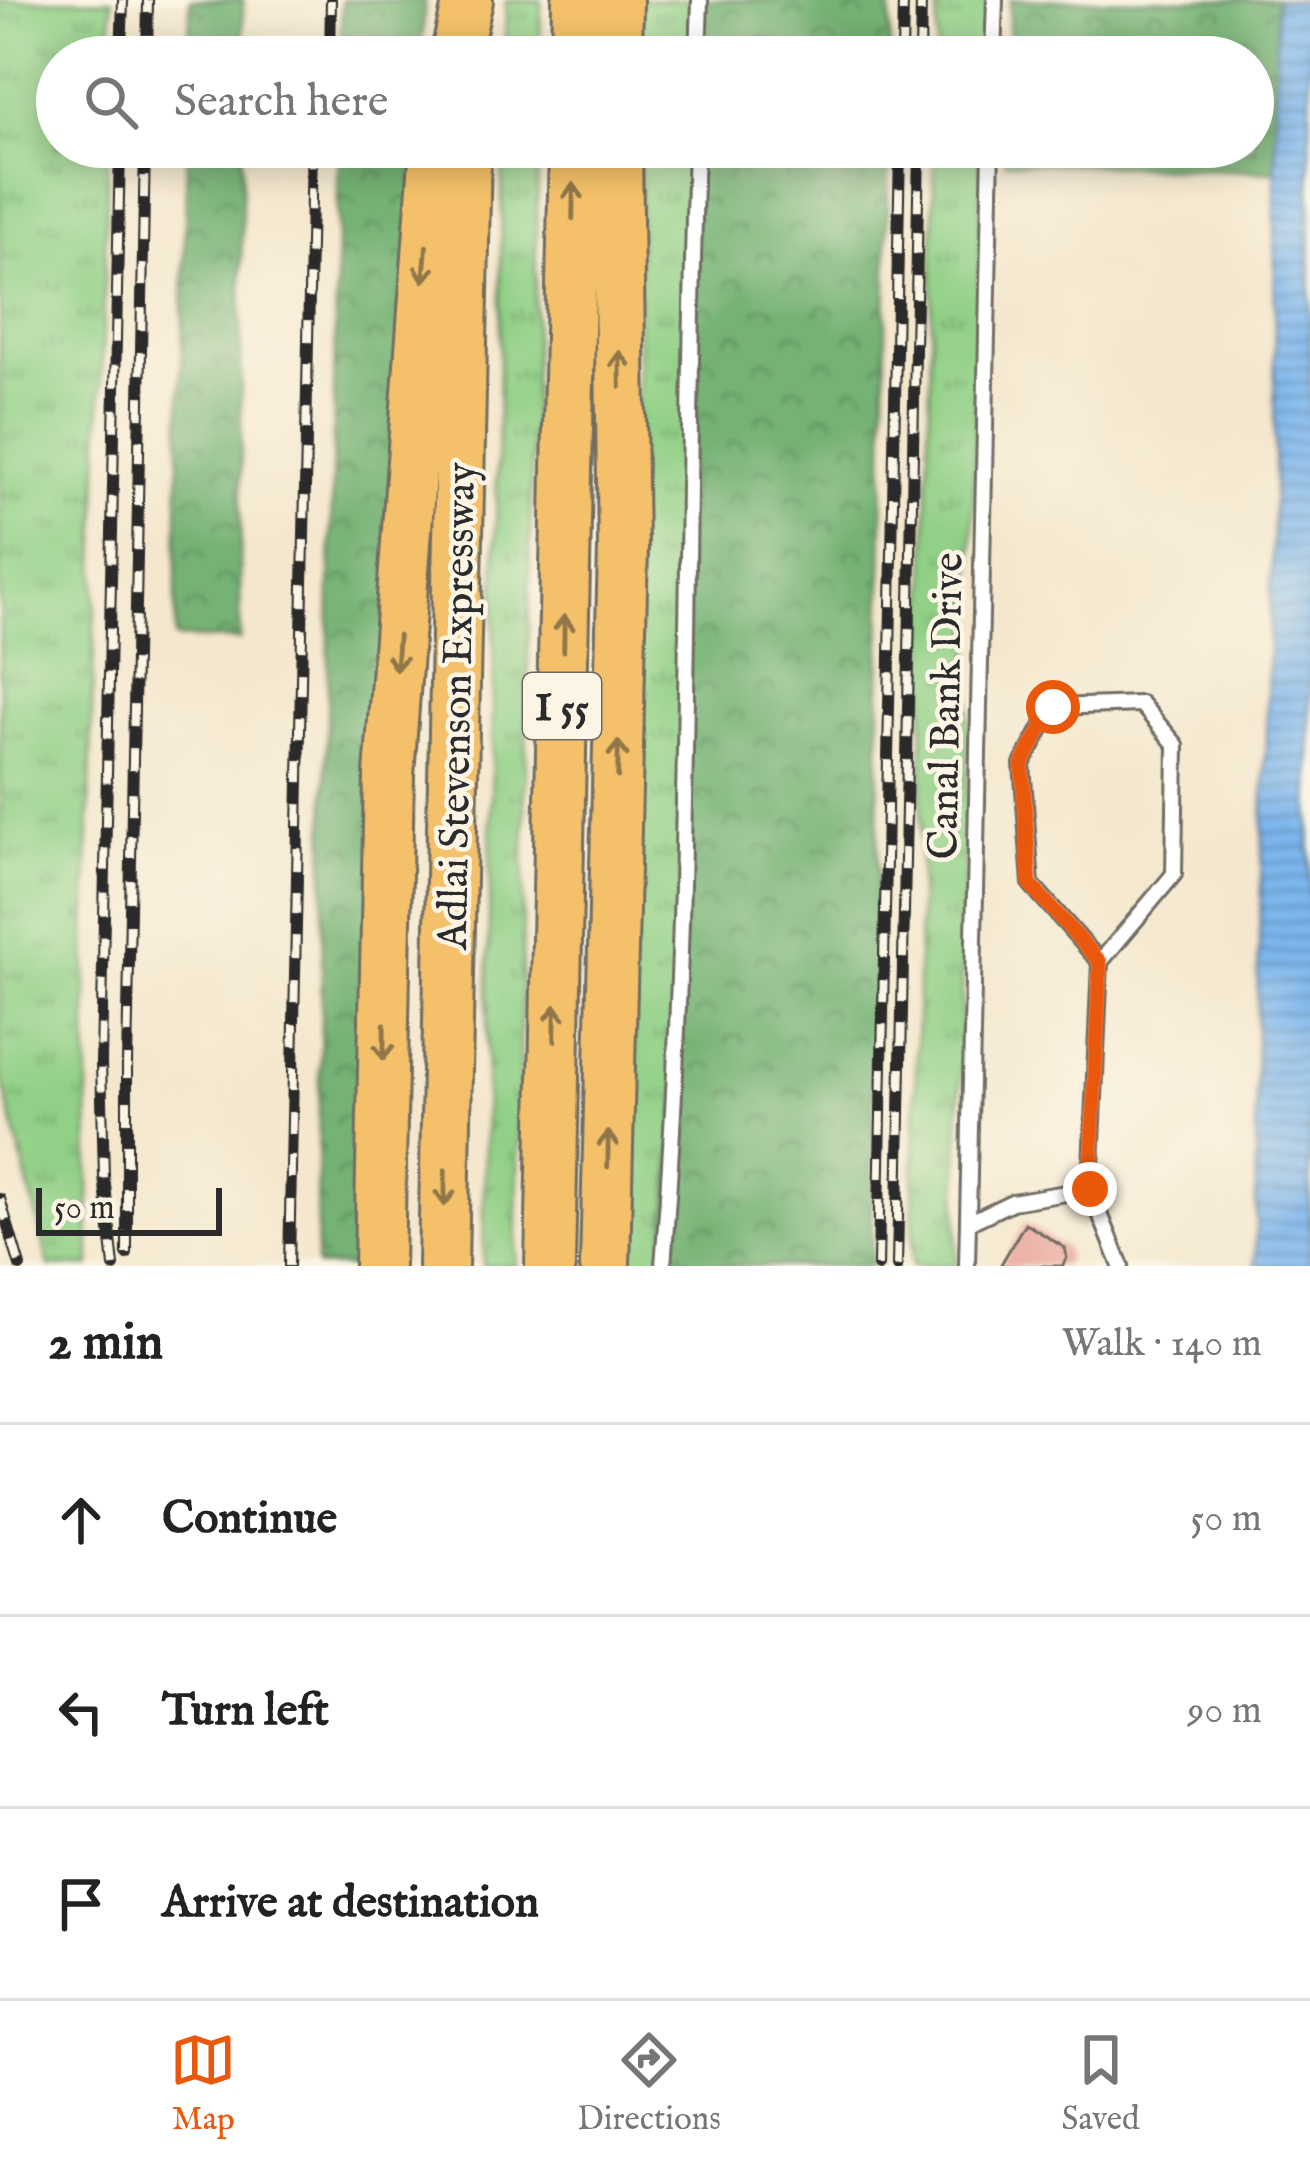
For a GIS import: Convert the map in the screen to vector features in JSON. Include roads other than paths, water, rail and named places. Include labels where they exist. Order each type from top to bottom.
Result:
[{"type":"highway","points":[[460,36],[469,0]]},
{"type":"highway","points":[[468,36],[469,0]]},
{"type":"highway","points":[[576,36],[577,0]]},
{"type":"highway","points":[[617,0],[617,36]]},
{"type":"highway","points":[[380,1266],[389,775],[433,168]]},
{"type":"highway","name":"Adlai Stevenson Expressway","points":[[443,1266],[466,168]]},
{"type":"highway","name":"I 55","points":[[550,1266],[574,168]]},
{"type":"highway","points":[[605,1266],[623,549],[617,168]]},
{"type":"lane","points":[[699,36],[700,0]]},
{"type":"lane","points":[[993,36],[994,0]]},
{"type":"lane","points":[[663,1266],[678,1084],[695,168]]},
{"type":"lane","name":"Canal Bank Drive","points":[[967,1266],[991,168]]},
{"type":"lane","points":[[1100,962],[1030,884],[1022,764],[1053,707],[1141,704],[1176,745],[1174,874],[1100,962],[1090,1189],[1121,1266]]},
{"type":"lane","points":[[968,1222],[1012,1202],[1090,1189]]},
{"type":"water","points":[[1276,0],[1310,0],[1310,1266],[1256,1266],[1256,1036],[1274,489]]},
{"type":"railway","points":[[122,36],[123,0]]},
{"type":"railway","points":[[147,36],[148,0]]},
{"type":"railway","points":[[330,36],[331,0]]},
{"type":"railway","points":[[902,36],[903,0]]},
{"type":"railway","points":[[920,36],[921,0]]},
{"type":"railway","points":[[114,1266],[104,1176],[101,1062],[120,168]]},
{"type":"railway","points":[[127,1254],[145,168]]},
{"type":"railway","points":[[289,1266],[312,168]]},
{"type":"railway","points":[[878,1266],[900,168]]},
{"type":"railway","points":[[897,1266],[919,168]]},
{"type":"railway","points":[[0,1199],[20,1266]]}]
